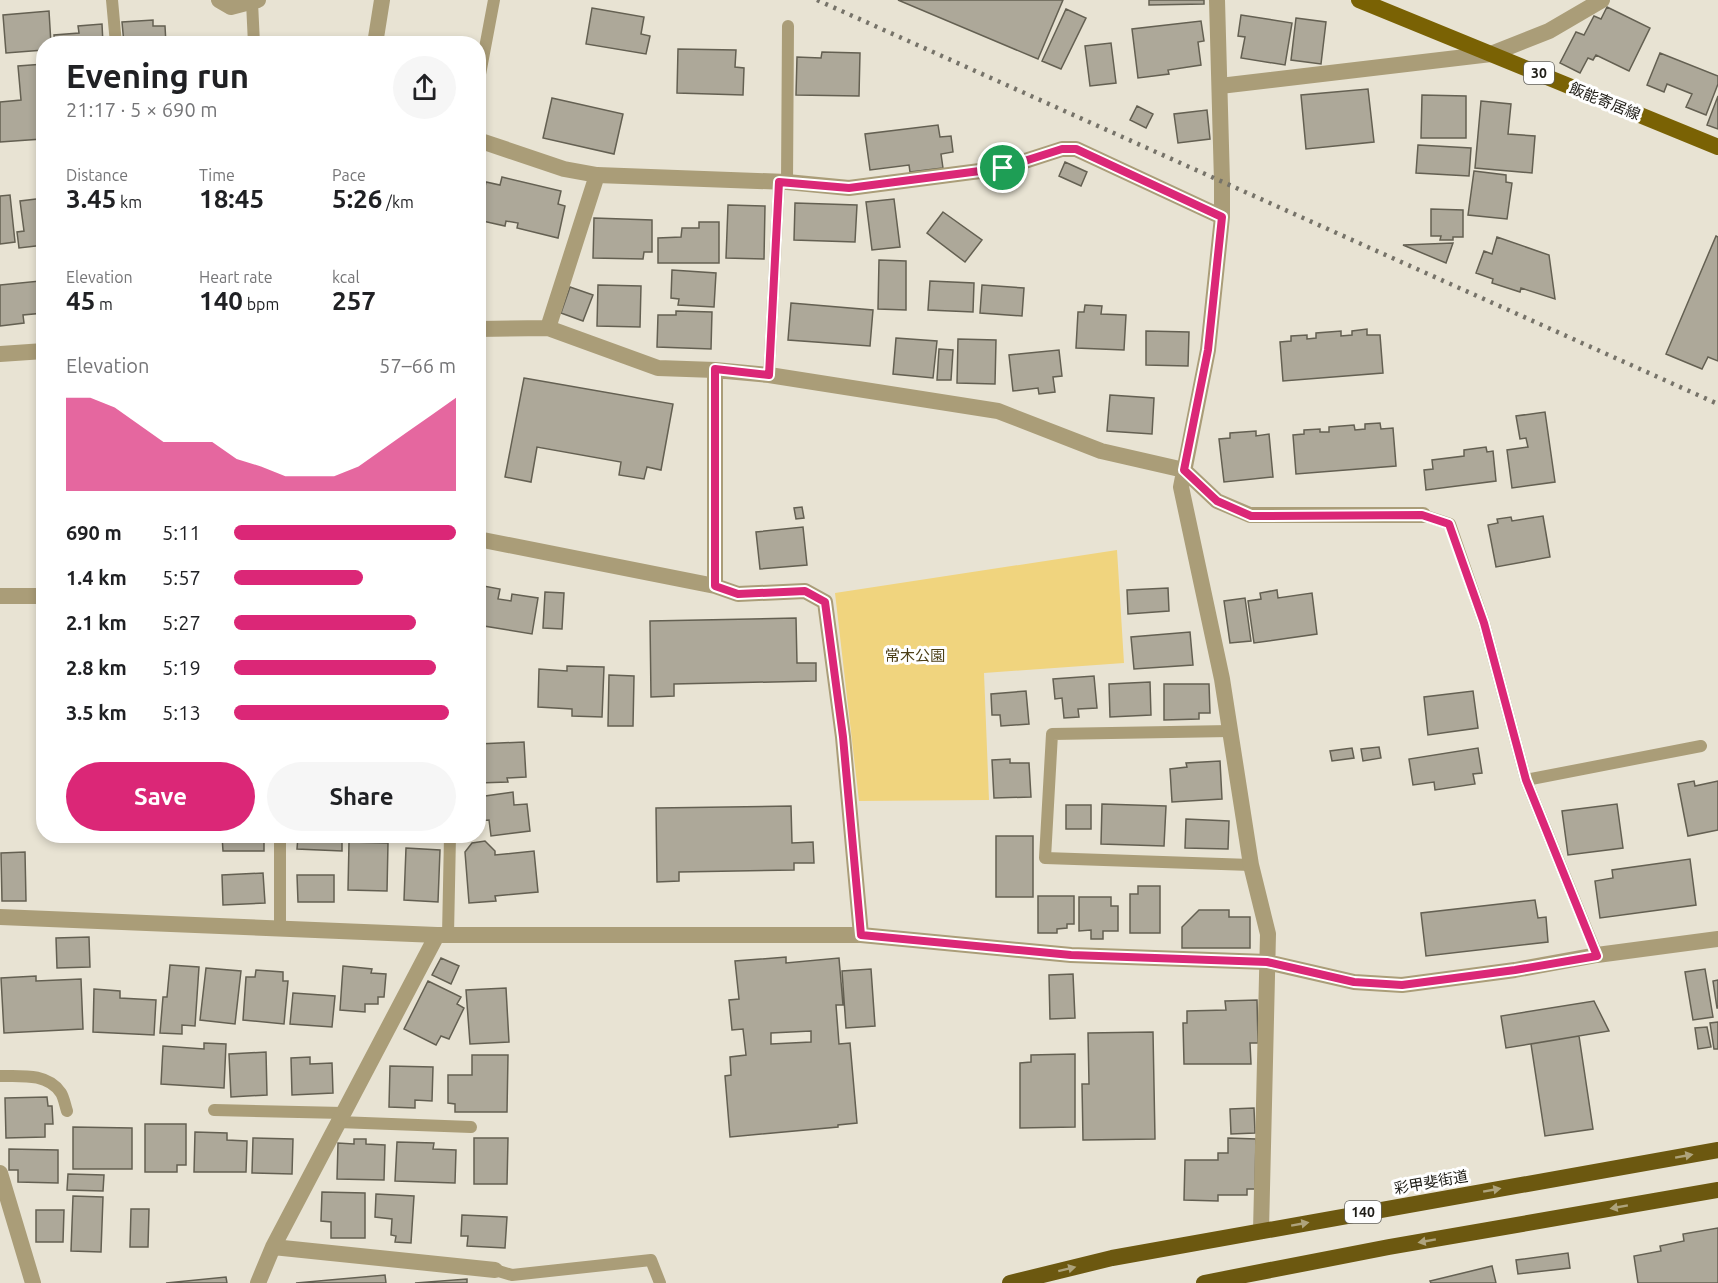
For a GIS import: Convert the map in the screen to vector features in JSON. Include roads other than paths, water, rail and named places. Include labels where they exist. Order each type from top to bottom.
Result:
[{"type":"highway","name":"彩甲斐街道","points":[[1010,1283],[1112,1258],[1261,1230],[1718,1150]]},
{"type":"highway","points":[[1204,1283],[1389,1247],[1718,1190]]},
{"type":"main road","name":"飯能寄居線","points":[[1359,0],[1718,147]]},
{"type":"street","points":[[219,0],[231,7],[255,1]]},
{"type":"street","points":[[376,36],[382,0]]},
{"type":"street","points":[[1217,0],[1222,217],[1208,350],[1181,488],[1222,679],[1251,864],[1268,934],[1261,1230]]},
{"type":"street","points":[[1220,86],[1491,54],[1549,31],[1602,0]]},
{"type":"street","points":[[486,143],[564,169],[597,174],[783,182],[849,188],[1003,168],[1062,149],[1076,149],[1222,217]]},
{"type":"street","points":[[548,328],[597,174]]},
{"type":"street","points":[[486,329],[548,328],[658,368],[715,369],[769,375],[998,411],[1101,451],[1184,470],[1217,501],[1251,516],[1422,515]]},
{"type":"street","points":[[0,354],[36,352]]},
{"type":"street","points":[[715,369],[715,586]]},
{"type":"street","points":[[486,541],[715,586],[738,594],[805,591],[825,602],[843,737],[861,935]]},
{"type":"street","points":[[0,596],[36,596]]},
{"type":"street","points":[[0,917],[443,935],[861,935],[1071,955],[1267,962],[1354,982],[1402,985],[1718,939]]},
{"type":"street","points":[[258,1283],[273,1247],[340,1118],[443,935]]},
{"type":"street","points":[[0,1173],[33,1283]]},
{"type":"street","points":[[273,1247],[495,1270]]},
{"type":"lane","points":[[112,0],[115,36]]},
{"type":"lane","points":[[486,42],[494,0]]},
{"type":"lane","points":[[254,36],[255,1]]},
{"type":"lane","points":[[769,375],[783,182],[788,26]]},
{"type":"lane","points":[[1422,515],[1449,524],[1484,623],[1526,780],[1597,956]]},
{"type":"lane","points":[[1230,731],[1052,734],[1045,858],[1251,864]]},
{"type":"lane","points":[[1526,780],[1701,746]]},
{"type":"lane","points":[[280,843],[280,928]]},
{"type":"lane","points":[[443,935],[450,843]]},
{"type":"lane","points":[[0,1077],[32,1076],[52,1083],[62,1094],[67,1111]]},
{"type":"lane","points":[[214,1110],[471,1127]]},
{"type":"lane","points":[[495,1270],[512,1275],[651,1260],[660,1283]]},
{"type":"railway","points":[[817,0],[1718,404]]},
{"type":"park label","name":"常木公園","points":[[915,655]]}]
